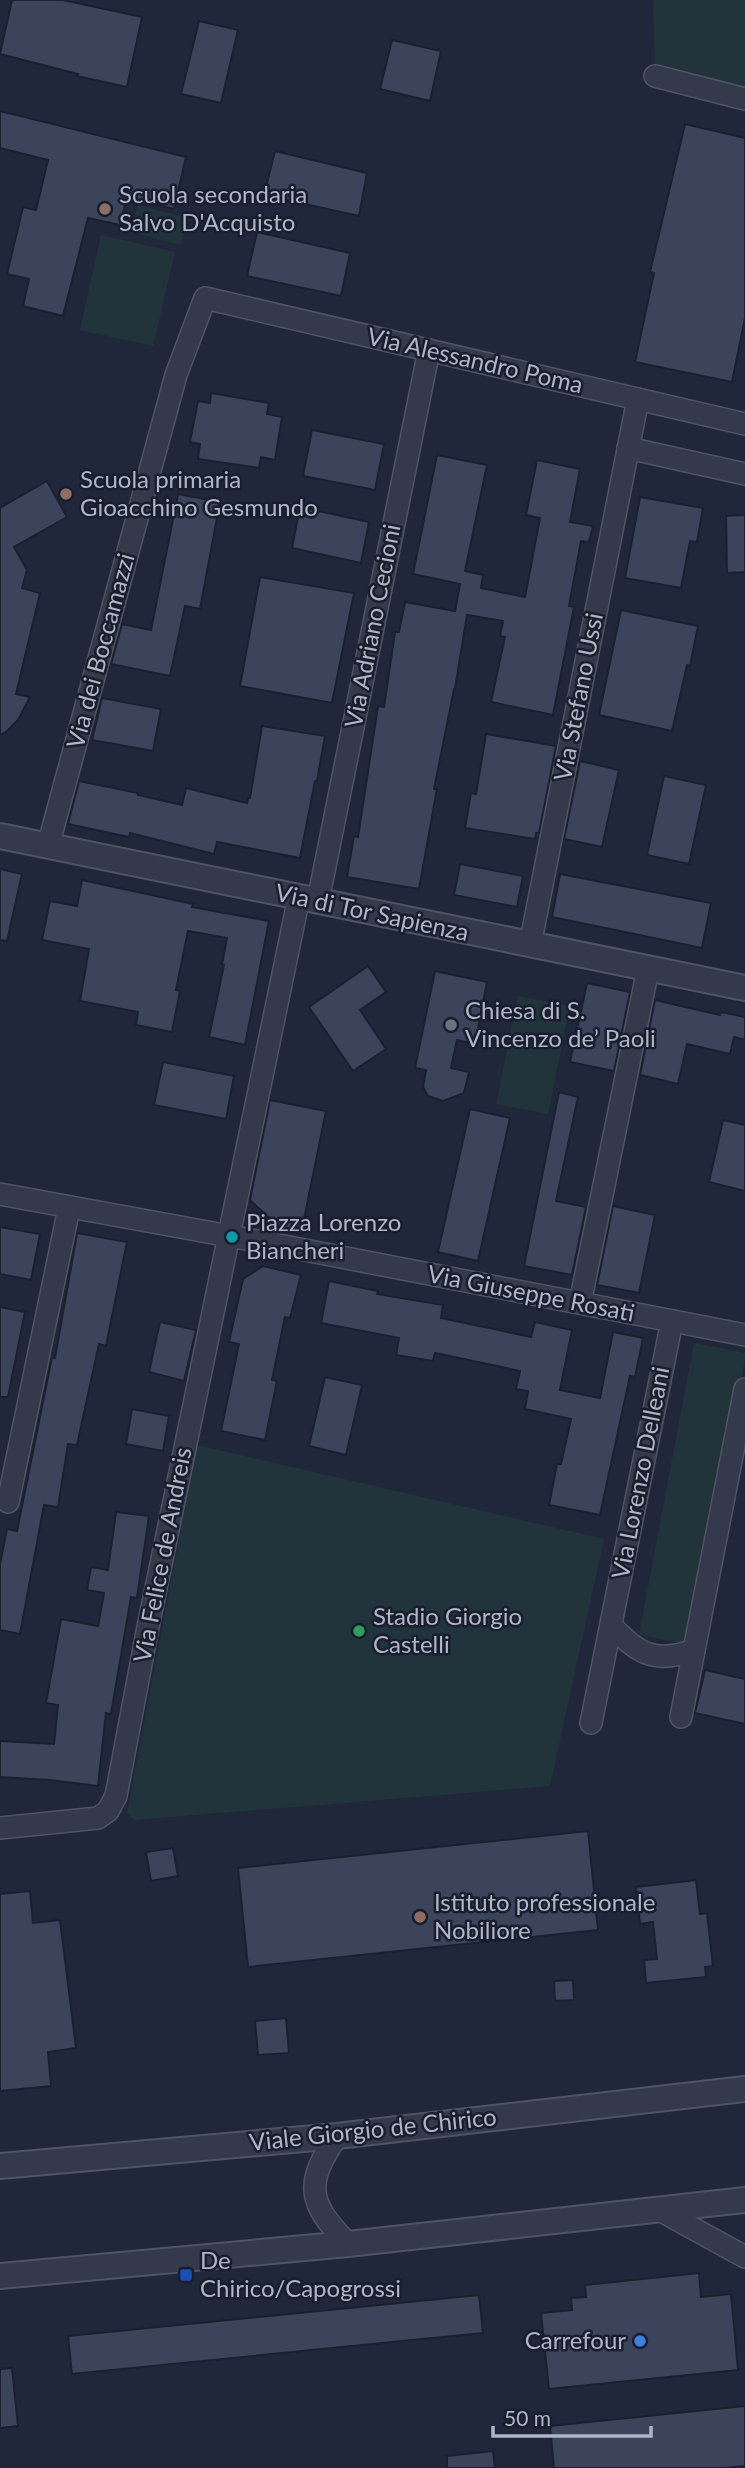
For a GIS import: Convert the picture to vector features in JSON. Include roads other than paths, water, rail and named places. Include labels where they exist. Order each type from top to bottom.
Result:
[{"type":"street","points":[[655,76],[745,99]]},
{"type":"street","name":"Via Alessandro Poma","points":[[205,298],[745,424]]},
{"type":"street","name":"Via dei Boccamazzi","points":[[48,846],[176,375],[205,298]]},
{"type":"street","name":"Via Adriano Cecioni","points":[[308,899],[429,350]]},
{"type":"street","name":"Via Stefano Ussi","points":[[530,945],[638,399]]},
{"type":"street","points":[[628,448],[745,474]]},
{"type":"street","name":"Via di Tor Sapienza","points":[[0,836],[745,988]]},
{"type":"street","points":[[0,1194],[228,1236],[237,1188],[308,899]]},
{"type":"street","points":[[580,1303],[648,969]]},
{"type":"street","points":[[8,1502],[69,1208]]},
{"type":"street","name":"Via Giuseppe Rosati","points":[[228,1236],[745,1335]]},
{"type":"street","name":"Via Felice de Andreis","points":[[0,1828],[93,1819],[108,1811],[118,1788],[228,1236]]},
{"type":"street","name":"Via Lorenzo Delleani","points":[[591,1723],[672,1321]]},
{"type":"street","points":[[681,1717],[745,1389]]},
{"type":"street","points":[[611,1625],[624,1640],[639,1651],[654,1656],[668,1657],[694,1650]]},
{"type":"street","name":"Viale Giorgio de Chirico","points":[[0,2166],[337,2136],[745,2089]]},
{"type":"street","points":[[337,2136],[317,2168],[315,2191],[321,2214],[348,2244]]},
{"type":"street","points":[[0,2276],[348,2244],[745,2200]]},
{"type":"street","points":[[656,2208],[745,2258]]},
{"type":"place","name":"Scuola secondaria Salvo D'Acquisto","points":[[105,209]]},
{"type":"place","name":"Scuola primaria Gioacchino Gesmundo","points":[[66,494]]},
{"type":"place","name":"Chiesa di S. Vincenzo de’ Paoli","points":[[451,1025]]},
{"type":"place","name":"Piazza Lorenzo Biancheri","points":[[232,1237]]},
{"type":"place","name":"Stadio Giorgio Castelli","points":[[359,1631]]},
{"type":"place","name":"Istituto professionale Nobiliore","points":[[420,1917]]},
{"type":"place","name":"De Chirico/Capogrossi","points":[[186,2275]]},
{"type":"place","name":"Carrefour","points":[[640,2341]]}]
